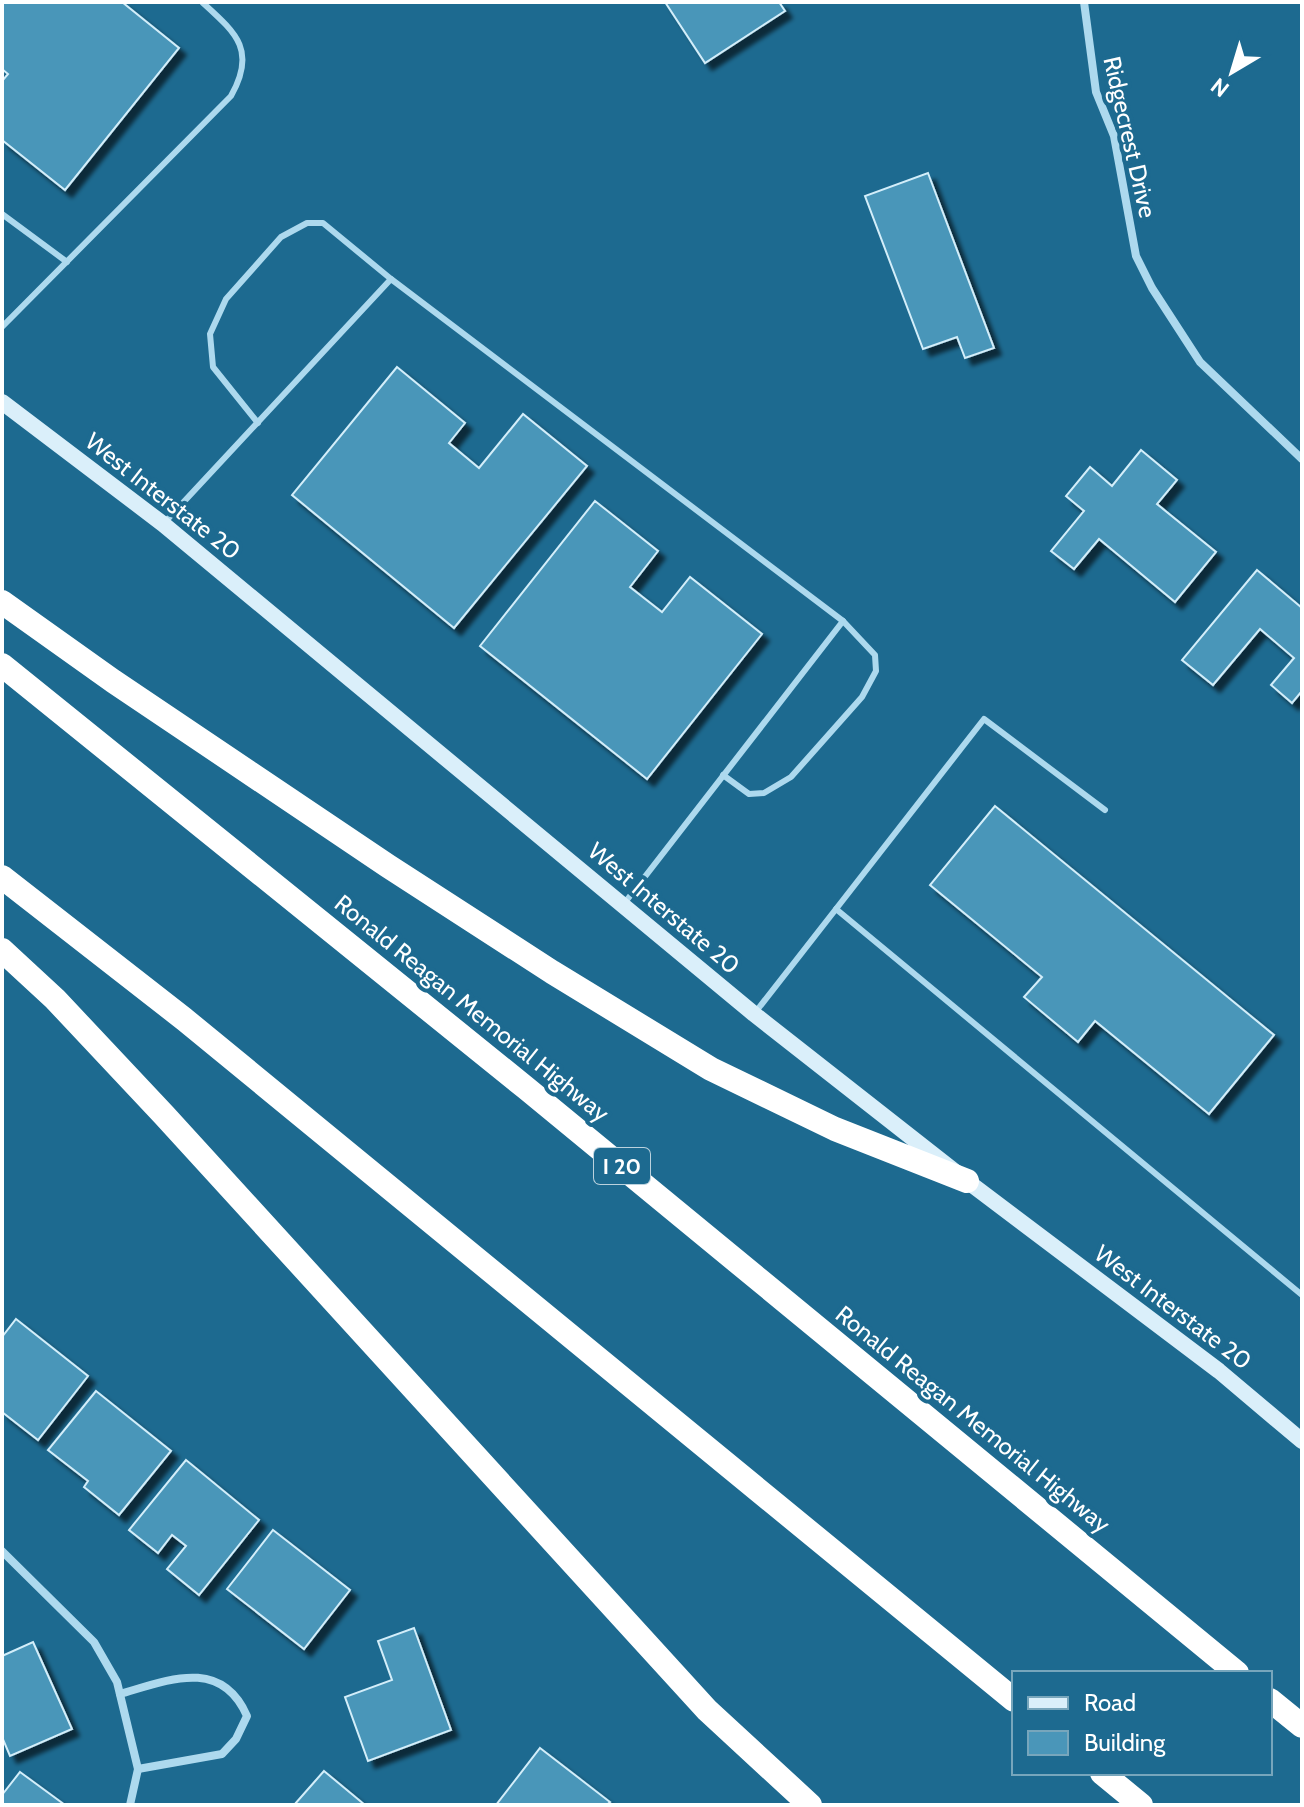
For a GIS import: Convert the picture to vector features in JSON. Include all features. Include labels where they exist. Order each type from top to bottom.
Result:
[{"type":"highway","points":[[2,602],[388,866],[552,972],[711,1069],[835,1129],[967,1181]]},
{"type":"highway","name":"Ronald Reagan Memorial Highway","points":[[2,665],[526,1088],[1235,1671]]},
{"type":"highway","points":[[2,877],[184,1019],[1012,1698]]},
{"type":"highway","points":[[2,950],[55,999],[164,1115],[707,1710],[810,1805]]},
{"type":"highway","points":[[1273,1703],[1302,1726]]},
{"type":"highway","points":[[1104,1775],[1141,1805]]},
{"type":"main road","name":"West Interstate 20","points":[[2,402],[163,524],[754,1014],[967,1181],[1219,1371],[1302,1441]]},
{"type":"street","name":"Ridgecrest Drive","points":[[1084,2],[1096,92],[1114,136],[1136,256],[1152,288],[1200,362],[1302,459]]},
{"type":"street","points":[[2,1551],[94,1642],[117,1682],[138,1769],[130,1805]]},
{"type":"street","points":[[120,1694],[192,1676],[223,1684],[239,1697],[247,1716],[236,1739],[222,1754],[138,1769]]},
{"type":"lane","points":[[2,327],[231,96],[243,75],[241,50],[233,30],[202,2]]},
{"type":"lane","points":[[2,214],[67,262]]},
{"type":"lane","points":[[258,423],[213,367],[210,334],[226,299],[281,237],[307,223],[323,223],[391,279],[843,621],[875,655],[876,671],[862,697],[791,777],[764,793],[749,794],[723,775]]},
{"type":"lane","points":[[163,524],[391,279]]},
{"type":"lane","points":[[623,905],[843,621]]},
{"type":"lane","points":[[754,1014],[984,719],[1105,810]]},
{"type":"lane","points":[[836,909],[1302,1295]]},
{"type":"building","points":[[2,2],[122,2],[179,48],[65,190],[2,140],[2,81],[8,74],[2,69]]},
{"type":"building","points":[[665,2],[779,2],[785,11],[705,63]]},
{"type":"building","points":[[928,173],[994,348],[965,358],[957,337],[923,349],[865,196]]},
{"type":"building","points":[[397,367],[465,423],[449,443],[479,468],[523,414],[587,466],[454,628],[292,495]]},
{"type":"building","points":[[1141,450],[1177,480],[1157,504],[1216,552],[1175,602],[1099,539],[1074,569],[1051,551],[1084,511],[1066,496],[1090,467],[1112,486]]},
{"type":"building","points":[[595,501],[658,551],[630,587],[662,612],[690,577],[762,634],[647,779],[480,646]]},
{"type":"building","points":[[1257,570],[1302,608],[1302,691],[1292,703],[1271,685],[1294,658],[1260,629],[1213,685],[1182,660]]},
{"type":"building","points":[[995,806],[1274,1035],[1209,1114],[1095,1021],[1078,1042],[1024,997],[1042,977],[930,885]]},
{"type":"building","points":[[16,1319],[88,1376],[38,1440],[2,1412],[2,1337]]},
{"type":"building","points":[[96,1391],[171,1451],[119,1515],[84,1487],[88,1481],[48,1450]]},
{"type":"building","points":[[186,1460],[259,1520],[199,1595],[167,1569],[186,1546],[172,1535],[158,1553],[129,1530]]},
{"type":"building","points":[[273,1530],[350,1590],[304,1649],[227,1589]]},
{"type":"building","points":[[414,1628],[451,1730],[368,1761],[345,1697],[392,1680],[378,1641]]},
{"type":"building","points":[[33,1642],[72,1729],[10,1756],[2,1737],[2,1656]]},
{"type":"building","points":[[540,1748],[610,1802],[607,1805],[496,1805]]},
{"type":"building","points":[[324,1771],[365,1805],[294,1805]]},
{"type":"building","points":[[20,1772],[65,1805],[2,1805],[2,1795]]}]
